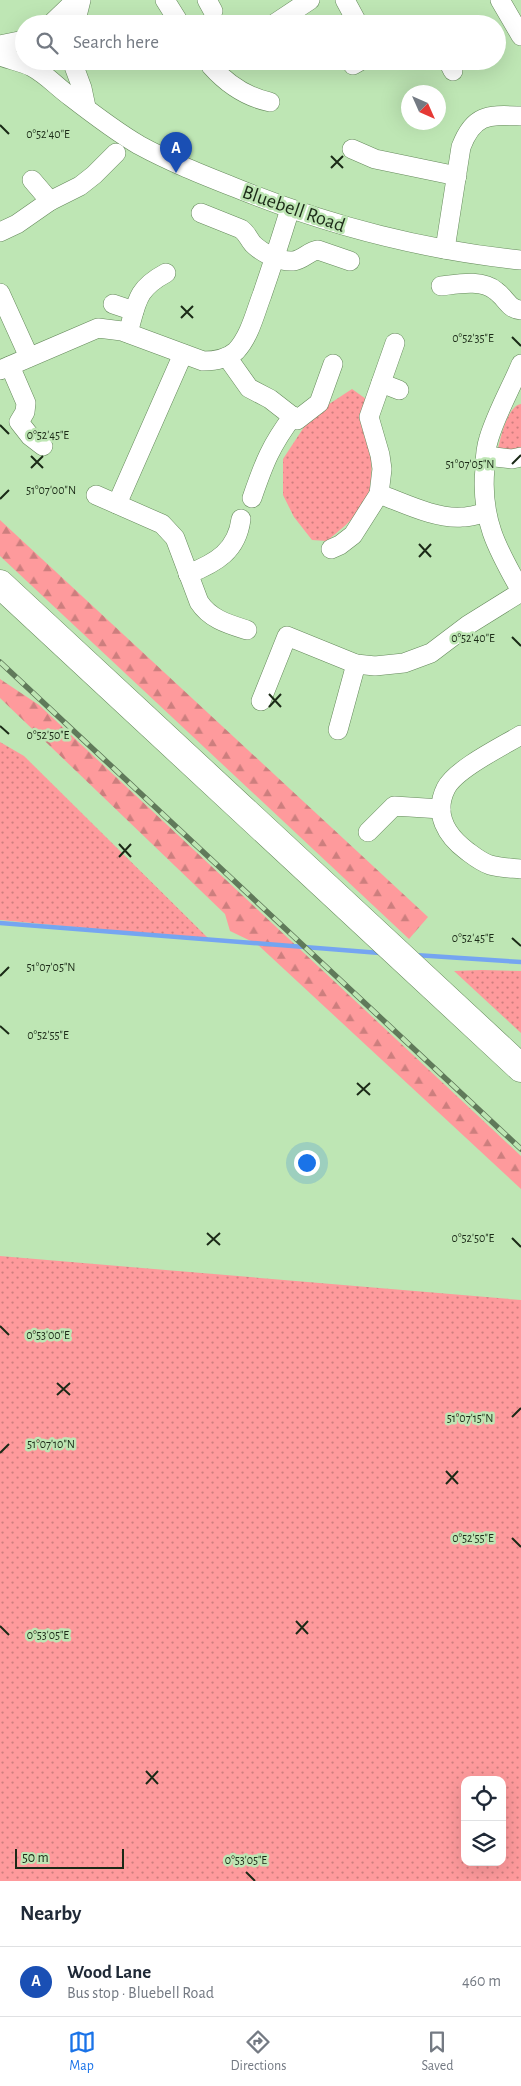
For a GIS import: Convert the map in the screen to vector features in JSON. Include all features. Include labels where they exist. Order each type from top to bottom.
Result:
[{"type":"highway","points":[[0,584],[521,1068]]},
{"type":"street","points":[[60,15],[76,0]]},
{"type":"street","points":[[77,15],[81,0]]},
{"type":"street","points":[[165,0],[174,15]]},
{"type":"street","points":[[280,13],[310,0]]},
{"type":"street","points":[[345,0],[353,15]]},
{"type":"street","points":[[500,0],[521,36]]},
{"type":"street","points":[[0,44],[15,42]]},
{"type":"street","name":"Bluebell Road","points":[[0,56],[15,61]]},
{"type":"street","name":"Bluebell Road","points":[[37,70],[124,136],[160,156],[212,179],[290,209],[355,229],[445,249],[521,260]]},
{"type":"street","points":[[41,70],[54,74],[61,70]]},
{"type":"street","points":[[74,70],[82,88],[86,107]]},
{"type":"street","points":[[217,70],[223,79],[240,91],[255,99],[270,102]]},
{"type":"street","points":[[445,249],[461,147],[466,134],[473,126],[493,114],[521,116]]},
{"type":"street","points":[[352,149],[375,159],[456,176]]},
{"type":"street","points":[[0,232],[17,224],[50,201],[80,186],[116,153]]},
{"type":"street","points":[[32,180],[50,201]]},
{"type":"street","points":[[43,446],[30,436],[19,422],[25,412],[26,403],[5,368],[98,328],[111,328],[128,333],[203,361],[227,357],[235,352],[252,324],[290,209]]},
{"type":"street","points":[[201,214],[241,228],[253,243],[275,257],[292,261],[299,260],[318,250],[350,261]]},
{"type":"street","points":[[128,333],[134,311],[144,288],[150,282],[166,273]]},
{"type":"street","points":[[441,286],[464,284],[488,286],[496,290],[507,304],[516,310],[521,310]]},
{"type":"street","points":[[0,293],[29,357]]},
{"type":"street","points":[[113,304],[134,311]]},
{"type":"street","points":[[332,549],[353,535],[379,494],[382,469],[369,417],[395,344]]},
{"type":"street","points":[[117,504],[183,354]]},
{"type":"street","points":[[227,357],[249,388],[270,399],[295,418]]},
{"type":"street","points":[[252,498],[266,458],[277,437],[295,418],[319,403],[333,364]]},
{"type":"street","points":[[260,701],[287,636],[356,664],[389,666],[424,656],[438,648],[468,624],[521,591],[501,557],[485,513],[484,480],[491,432],[516,390],[521,364]]},
{"type":"street","points":[[382,383],[400,390]]},
{"type":"street","points":[[486,456],[512,459],[521,456]]},
{"type":"street","points":[[379,494],[449,517],[485,513]]},
{"type":"street","points":[[96,495],[162,524],[168,529],[175,538],[199,602],[210,615],[247,630]]},
{"type":"street","points":[[188,574],[211,565],[220,559],[235,538],[241,518]]},
{"type":"street","points":[[338,730],[356,664]]},
{"type":"street","points":[[521,735],[459,774],[446,788],[441,809],[445,828],[457,844],[480,861],[489,865],[521,869]]},
{"type":"street","points":[[368,832],[394,806],[441,809]]},
{"type":"green space","points":[[352,389],[366,399],[372,467],[369,493],[357,513],[327,541],[312,540],[294,517],[283,495],[283,459],[304,427],[320,410]]},
{"type":"green space","points":[[521,404],[521,449],[497,453],[508,417],[516,406]]},
{"type":"green space","points":[[0,520],[428,917],[409,939],[0,556]]},
{"type":"green space","points":[[0,679],[39,705],[521,1156],[521,1189],[257,944],[230,931],[225,914],[0,698]]},
{"type":"green space","points":[[0,742],[24,756],[210,940],[0,920]]},
{"type":"green space","points":[[454,971],[521,971],[521,1033]]},
{"type":"green space","points":[[0,1256],[521,1300],[521,1881],[0,1881]]},
{"type":"waterway","points":[[0,923],[380,953]]},
{"type":"waterway","points":[[415,955],[521,962]]},
{"type":"railway","points":[[0,662],[521,1149]]},
{"type":"place","name":"Wood Lane","points":[[176,173]]}]
